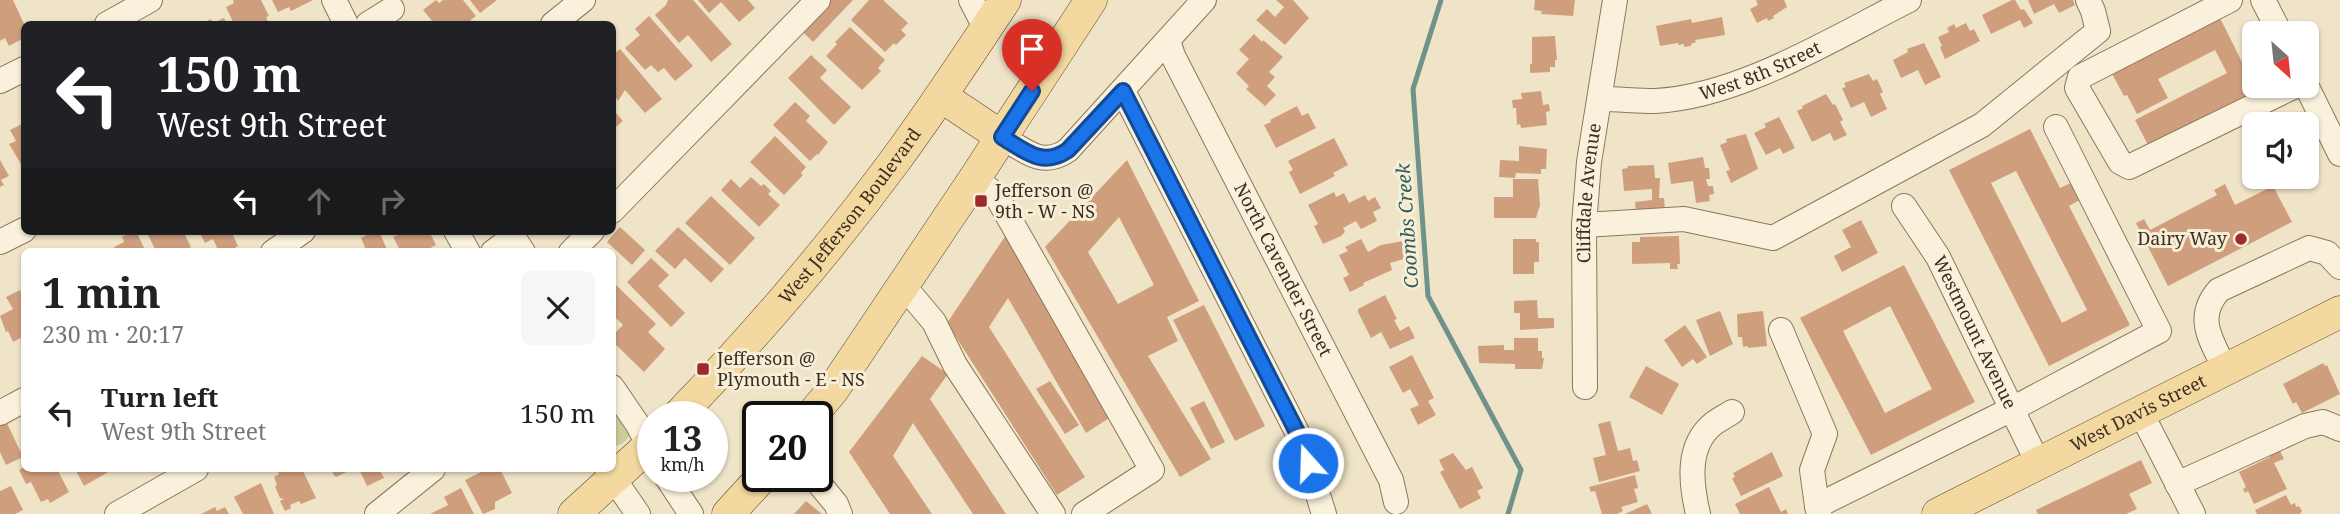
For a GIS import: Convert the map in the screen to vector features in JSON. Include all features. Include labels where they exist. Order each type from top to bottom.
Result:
[{"type":"main road","name":"West Jefferson Boulevard","points":[[692,401],[751,339],[896,159],[1005,0]]},
{"type":"main road","points":[[824,401],[975,178],[1091,0]]},
{"type":"main road","points":[[940,96],[1002,137]]},
{"type":"main road","name":"West Davis Street","points":[[1938,514],[2340,312]]},
{"type":"main road","points":[[616,470],[637,457]]},
{"type":"main road","points":[[574,514],[610,474]]},
{"type":"main road","points":[[728,514],[748,492]]},
{"type":"street","points":[[112,21],[150,0]]},
{"type":"street","points":[[334,0],[344,21]]},
{"type":"street","points":[[557,21],[583,0]]},
{"type":"street","points":[[616,207],[818,0]]},
{"type":"street","points":[[971,0],[986,29]]},
{"type":"street","points":[[1002,137],[1027,153],[1044,159],[1058,158],[1123,91],[1203,0]]},
{"type":"street","name":"Cliffdale Avenue","points":[[1585,387],[1584,225],[1589,162],[1615,0]]},
{"type":"street","name":"West 8th Street","points":[[1601,99],[1656,101],[1705,93],[1742,82],[1909,0]]},
{"type":"street","points":[[1584,225],[1684,219],[1773,238],[1982,125],[2098,31],[2088,0]]},
{"type":"street","points":[[2230,0],[2080,77],[2077,88],[2120,162],[2129,167],[2270,98]]},
{"type":"street","points":[[2263,0],[2274,21]]},
{"type":"street","points":[[374,21],[393,11]]},
{"type":"street","name":"North Cavender Street","points":[[1168,40],[1173,57],[1391,480],[1396,502]]},
{"type":"street","points":[[0,82],[21,71]]},
{"type":"street","points":[[1123,91],[1300,438],[1324,514]]},
{"type":"street","points":[[2312,98],[2340,154]]},
{"type":"street","points":[[1781,330],[1825,434],[1812,470],[1818,510],[2159,331],[2056,127]]},
{"type":"street","points":[[975,178],[996,195],[1152,470],[1084,514]]},
{"type":"street","name":"Westmount Avenue","points":[[1904,206],[1938,257],[2038,463]]},
{"type":"street","points":[[0,242],[21,232]]},
{"type":"street","points":[[279,248],[297,235]]},
{"type":"street","points":[[575,248],[588,235]]},
{"type":"street","points":[[2225,369],[2208,333],[2206,321],[2208,302],[2219,290],[2309,248],[2327,253],[2340,267]]},
{"type":"street","points":[[903,285],[934,322],[955,365],[1053,514]]},
{"type":"street","points":[[616,393],[637,424]]},
{"type":"street","points":[[0,414],[21,402]]},
{"type":"street","points":[[1698,514],[1694,500],[1692,466],[1695,448],[1710,425],[1732,412]]},
{"type":"street","points":[[2141,412],[2193,514]]},
{"type":"street","points":[[2177,484],[2305,426],[2323,422],[2340,429]]},
{"type":"street","points":[[117,514],[191,472]]},
{"type":"street","points":[[377,514],[429,472]]},
{"type":"street","points":[[610,474],[638,514]]},
{"type":"street","points":[[677,492],[691,514]]},
{"type":"street","points":[[826,492],[840,514]]},
{"type":"green space","points":[[616,407],[631,430],[629,437],[616,445]]},
{"type":"building","points":[[0,0],[13,0],[23,21],[21,40],[9,46],[5,38],[0,41]]},
{"type":"building","points":[[233,0],[261,0],[269,16],[266,17],[268,21],[233,21],[226,7],[234,3]]},
{"type":"building","points":[[272,0],[313,0],[291,11],[289,7],[278,12]]},
{"type":"building","points":[[436,0],[439,3],[443,0],[463,0],[476,16],[470,21],[432,21],[423,10]]},
{"type":"building","points":[[470,0],[497,0],[480,13]]},
{"type":"building","points":[[668,0],[693,0],[732,44],[711,62],[688,35],[679,43],[655,15]]},
{"type":"building","points":[[698,0],[748,0],[755,8],[739,22],[721,2],[709,13]]},
{"type":"building","points":[[828,0],[853,0],[813,42],[800,29]]},
{"type":"building","points":[[869,0],[883,0],[908,23],[901,30],[906,35],[885,52],[851,20]]},
{"type":"building","points":[[1276,0],[1293,0],[1309,18],[1285,45],[1256,20],[1267,9],[1275,17],[1284,7]]},
{"type":"building","points":[[1535,0],[1575,0],[1573,16],[1541,14],[1542,11],[1534,10]]},
{"type":"building","points":[[1756,0],[1784,0],[1787,7],[1773,16],[1774,18],[1757,23],[1750,9],[1758,5]]},
{"type":"building","points":[[2015,0],[2021,10],[2024,9],[2033,23],[2024,28],[2020,20],[1991,34],[1982,15]]},
{"type":"building","points":[[2028,0],[2073,0],[2075,5],[2059,13],[2054,4],[2034,14]]},
{"type":"building","points":[[649,16],[693,66],[675,81],[664,68],[658,72],[651,65],[645,70],[625,48],[640,35],[635,29]]},
{"type":"building","points":[[2219,16],[2242,62],[2242,98],[2245,98],[2149,147],[2135,120],[2227,73],[2215,50],[2158,79],[2168,98],[2137,114],[2110,70]]},
{"type":"building","points":[[1722,17],[1725,35],[1695,40],[1691,46],[1684,47],[1684,44],[1678,43],[1660,46],[1656,26],[1691,19],[1692,23]]},
{"type":"building","points":[[1966,23],[1970,31],[1974,29],[1980,41],[1945,59],[1938,37],[1949,32],[1947,28],[1954,24],[1956,28]]},
{"type":"building","points":[[850,27],[885,60],[878,68],[881,71],[862,90],[826,56]]},
{"type":"building","points":[[1254,34],[1283,57],[1269,72],[1275,77],[1267,86],[1276,95],[1265,106],[1246,89],[1249,86],[1236,73],[1249,59],[1239,50]]},
{"type":"building","points":[[1555,36],[1555,67],[1550,67],[1550,72],[1530,73],[1532,37]]},
{"type":"building","points":[[1924,43],[1941,77],[1925,85],[1918,70],[1901,78],[1893,60],[1908,52],[1907,49]]},
{"type":"building","points":[[620,49],[662,99],[645,113],[625,90],[618,101],[616,98],[616,52]]},
{"type":"building","points":[[811,55],[827,70],[820,78],[851,107],[834,125],[788,78]]},
{"type":"building","points":[[1869,74],[1873,81],[1877,79],[1887,109],[1871,117],[1864,102],[1851,108],[1842,88],[1846,87],[1844,83]]},
{"type":"building","points":[[1541,91],[1543,105],[1549,104],[1550,111],[1546,112],[1547,125],[1521,128],[1520,124],[1517,125],[1516,108],[1513,108],[1512,100],[1522,99],[1521,93]]},
{"type":"building","points":[[1826,94],[1833,105],[1835,104],[1847,135],[1834,141],[1830,133],[1812,142],[1797,111]]},
{"type":"building","points":[[795,102],[810,116],[806,121],[828,142],[810,161],[773,125]]},
{"type":"building","points":[[1297,106],[1302,116],[1308,113],[1316,128],[1276,148],[1264,125]]},
{"type":"building","points":[[616,113],[623,121],[616,127]]},
{"type":"building","points":[[1779,117],[1795,148],[1783,154],[1780,148],[1766,155],[1754,133],[1766,127],[1764,124]]},
{"type":"building","points":[[21,124],[21,164],[9,144],[16,141],[10,130]]},
{"type":"building","points":[[2030,129],[2060,188],[2079,179],[2087,196],[2069,206],[2130,325],[2049,366],[1949,170]],"holes":[[[2016,171],[2087,310],[2062,323],[1991,183]]]},
{"type":"building","points":[[1746,134],[1758,169],[1731,183],[1726,171],[1730,170],[1720,145],[1727,142],[1726,139]]},
{"type":"building","points":[[775,136],[806,167],[801,173],[803,175],[784,195],[750,162]]},
{"type":"building","points":[[1334,138],[1348,165],[1333,173],[1335,176],[1300,194],[1289,172],[1293,170],[1288,161]]},
{"type":"building","points":[[1519,146],[1547,149],[1546,169],[1541,169],[1541,174],[1516,173],[1515,178],[1499,177],[1500,160],[1519,161]]},
{"type":"building","points":[[1703,157],[1705,168],[1709,168],[1710,179],[1706,179],[1708,186],[1713,186],[1714,194],[1709,195],[1710,201],[1696,203],[1693,181],[1671,184],[1668,163]]},
{"type":"building","points":[[0,160],[9,176],[1,180],[4,185],[0,187]]},
{"type":"building","points":[[1127,160],[1199,301],[1167,317],[1178,341],[1148,356],[1211,459],[1180,477],[1045,247]],"holes":[[[1119,217],[1154,285],[1118,304],[1088,252]]]},
{"type":"building","points":[[1654,165],[1655,178],[1660,178],[1659,198],[1664,198],[1665,210],[1636,212],[1635,202],[1652,200],[1652,189],[1624,191],[1622,169],[1628,168],[1627,166]]},
{"type":"building","points":[[751,177],[761,186],[764,184],[771,191],[768,194],[780,205],[759,227],[721,190],[731,179],[740,188]]},
{"type":"building","points":[[1513,179],[1538,179],[1540,205],[1536,218],[1494,218],[1494,197],[1513,197]]},
{"type":"building","points":[[2225,184],[2235,205],[2267,189],[2275,189],[2292,222],[2168,286],[2136,223],[2144,219],[2150,230],[2217,195],[2214,190]]},
{"type":"building","points":[[1334,192],[1336,197],[1344,193],[1349,203],[1365,195],[1368,201],[1375,197],[1381,208],[1373,212],[1377,221],[1361,229],[1356,221],[1343,228],[1345,232],[1341,236],[1323,244],[1314,226],[1318,224],[1308,205]]},
{"type":"building","points":[[711,196],[755,238],[730,265],[685,223]]},
{"type":"building","points":[[1861,220],[1878,253],[1842,272],[1834,256],[1851,247],[1842,230]]},
{"type":"building","points":[[620,227],[645,250],[632,265],[607,242],[616,235]]},
{"type":"building","points":[[678,227],[724,269],[711,283],[685,258],[675,269],[655,251]]},
{"type":"building","points":[[1008,232],[1114,415],[1086,433],[1008,298],[989,327],[1085,477],[1057,495],[947,323]]},
{"type":"building","points":[[138,235],[144,248],[114,248],[124,242],[122,237]]},
{"type":"building","points":[[148,235],[185,235],[191,247],[189,248],[154,248]]},
{"type":"building","points":[[201,235],[233,235],[238,246],[217,248],[213,239],[205,243]]},
{"type":"building","points":[[381,235],[386,248],[365,248],[361,238]]},
{"type":"building","points":[[431,235],[436,245],[430,248],[399,248],[393,237]]},
{"type":"building","points":[[1679,236],[1678,269],[1670,269],[1670,263],[1632,264],[1632,242],[1640,242],[1640,237]]},
{"type":"building","points":[[1361,239],[1368,252],[1381,245],[1403,241],[1407,258],[1390,263],[1392,270],[1350,292],[1343,278],[1349,275],[1339,255],[1348,251],[1345,247]]},
{"type":"building","points":[[1513,239],[1536,239],[1536,242],[1539,242],[1539,262],[1534,262],[1534,274],[1513,274]]},
{"type":"building","points":[[651,258],[669,275],[658,286],[685,313],[671,327],[627,282]]},
{"type":"building","points":[[1904,265],[1975,402],[1871,455],[1800,318]],"holes":[[[1890,306],[1932,389],[1885,413],[1843,331]]]},
{"type":"building","points":[[616,285],[656,324],[648,332],[665,349],[644,372],[616,345],[616,332],[623,325],[616,318]]},
{"type":"building","points":[[20,290],[21,292],[21,338],[13,342],[0,316],[13,309],[6,297]]},
{"type":"building","points":[[1385,295],[1400,331],[1409,326],[1415,338],[1390,349],[1381,332],[1371,338],[1358,312],[1358,309]]},
{"type":"building","points":[[1537,300],[1538,318],[1554,318],[1554,328],[1520,330],[1520,313],[1514,313],[1514,301]]},
{"type":"building","points":[[1204,305],[1265,426],[1235,441],[1173,320]]},
{"type":"building","points":[[1720,311],[1733,344],[1710,356],[1696,320]]},
{"type":"building","points":[[1763,311],[1767,346],[1743,347],[1742,337],[1738,337],[1737,314]]},
{"type":"building","points":[[1685,325],[1707,357],[1697,364],[1693,359],[1682,367],[1664,340]]},
{"type":"building","points":[[1514,338],[1538,338],[1538,351],[1542,351],[1544,358],[1542,369],[1515,369],[1515,364],[1479,363],[1478,346],[1504,345],[1504,350],[1514,350]]},
{"type":"building","points":[[1412,355],[1434,398],[1428,401],[1436,415],[1418,425],[1410,409],[1419,405],[1410,389],[1403,393],[1389,367]]},
{"type":"building","points":[[922,356],[948,374],[930,399],[1006,514],[973,514],[913,423],[893,456],[932,514],[890,514],[849,452]]},
{"type":"building","points":[[2323,363],[2327,365],[2340,394],[2302,413],[2296,402],[2293,404],[2283,384]]},
{"type":"building","points":[[1646,366],[1679,384],[1662,415],[1629,397]]},
{"type":"building","points":[[1050,381],[1079,425],[1065,434],[1036,389]]},
{"type":"building","points":[[1204,401],[1225,442],[1211,449],[1190,408]]},
{"type":"building","points":[[5,419],[21,453],[21,458],[6,465],[0,452],[0,422]]},
{"type":"building","points":[[1610,421],[1618,451],[1630,448],[1633,461],[1637,460],[1640,471],[1599,482],[1593,458],[1606,455],[1598,424]]},
{"type":"building","points":[[2279,449],[2284,459],[2274,463],[2287,489],[2254,504],[2248,491],[2245,493],[2243,489],[2246,487],[2239,472],[2270,457],[2269,454]]},
{"type":"building","points":[[1772,452],[1783,476],[1741,496],[1732,478],[1735,477],[1733,473]]},
{"type":"building","points":[[1453,453],[1466,470],[1472,467],[1483,488],[1477,491],[1481,498],[1460,509],[1440,472],[1444,470],[1439,460]]},
{"type":"building","points":[[2141,460],[2152,483],[2129,494],[2137,509],[2126,514],[2038,514],[2036,510]]},
{"type":"building","points":[[19,470],[59,472],[69,492],[50,503],[48,499],[41,502],[31,482],[26,484]]},
{"type":"building","points":[[77,472],[108,472],[84,486]]},
{"type":"building","points":[[278,472],[303,472],[316,498],[301,504],[299,501],[285,511],[280,501],[284,499],[280,498],[275,486],[274,477]]},
{"type":"building","points":[[334,472],[347,472],[336,477],[332,473]]},
{"type":"building","points":[[360,472],[381,472],[384,478],[367,486]]},
{"type":"building","points":[[481,472],[502,472],[512,493],[495,502],[495,509],[483,514],[465,480]]},
{"type":"building","points":[[1635,475],[1638,488],[1634,489],[1638,502],[1621,507],[1623,511],[1617,514],[1602,514],[1595,491],[1591,492],[1589,487]]},
{"type":"building","points":[[261,483],[274,514],[243,514],[234,497]]},
{"type":"building","points":[[11,486],[23,510],[15,514],[0,514],[0,491]]},
{"type":"building","points":[[1769,487],[1781,512],[1786,509],[1788,514],[1740,514],[1735,504]]},
{"type":"building","points":[[461,488],[474,514],[430,514],[448,505],[444,497]]},
{"type":"building","points":[[2286,495],[2291,505],[2295,503],[2296,507],[2299,506],[2302,511],[2300,514],[2257,514],[2255,510]]},
{"type":"building","points":[[806,501],[822,514],[794,514]]},
{"type":"building","points":[[1647,504],[1652,514],[1625,514]]},
{"type":"building","points":[[215,507],[217,511],[225,507],[229,514],[201,514]]},
{"type":"waterway","name":"Coombs Creek","points":[[1441,0],[1413,89],[1428,296],[1521,470],[1508,514]]},
{"type":"place","name":"Jefferson @ 9th - W - NS","points":[[981,201]]},
{"type":"place","name":"Dairy Way","points":[[2241,239]]},
{"type":"place","name":"Jefferson @ Plymouth - E - NS","points":[[703,369]]},
{"type":"route","points":[[1032,91],[1002,137],[1027,153],[1044,159],[1058,158],[1068,150],[1123,91],[1300,438],[1308,463]]}]
